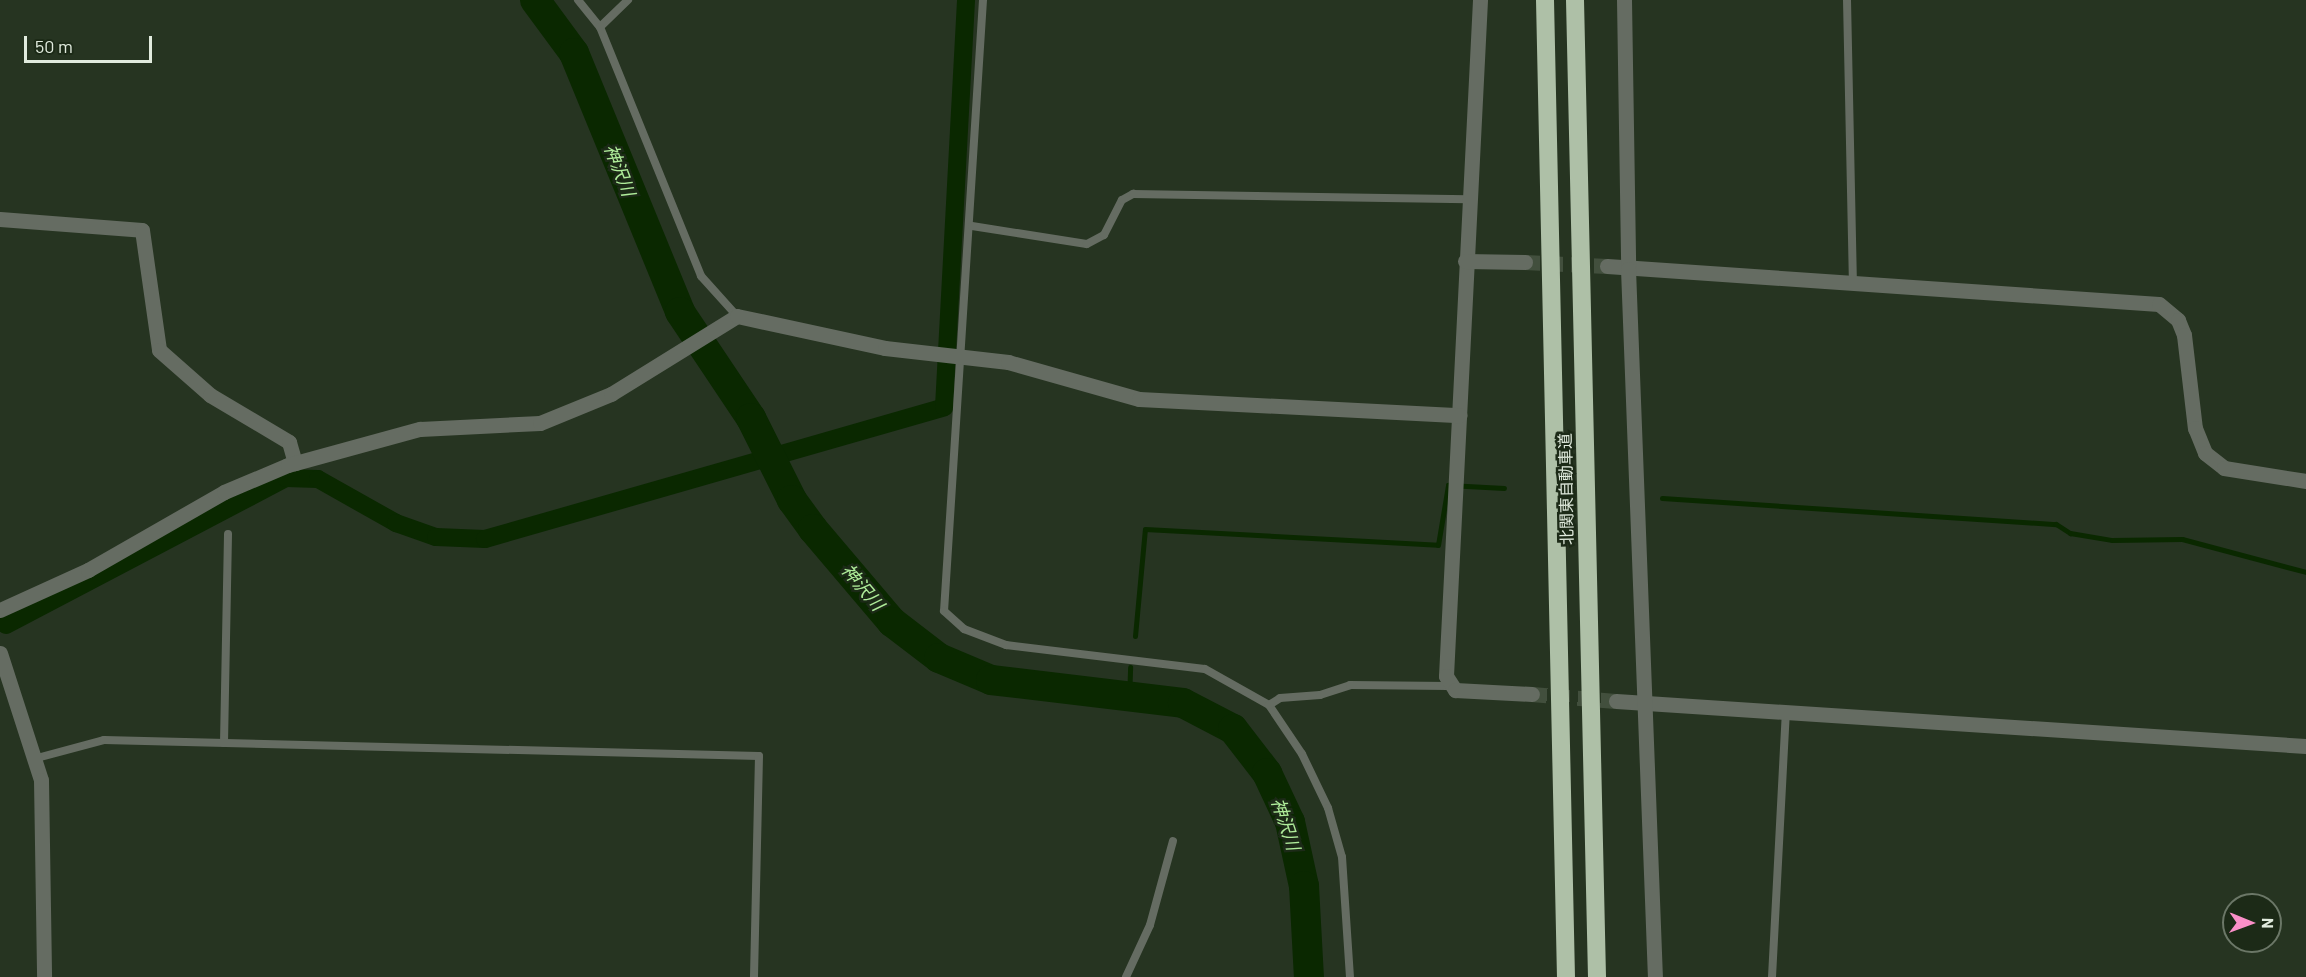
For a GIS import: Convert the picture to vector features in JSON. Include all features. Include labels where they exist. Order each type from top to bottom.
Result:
[{"type":"highway","name":"北関東自動車道","points":[[1545,0],[1566,977]]},
{"type":"highway","name":"北関東自動車道","points":[[1575,0],[1597,977]]},
{"type":"street","points":[[1480,0],[1465,261],[1448,686],[1532,694]]},
{"type":"street","points":[[1624,0],[1628,269],[1655,977]]},
{"type":"street","points":[[0,219],[142,230],[159,350],[210,395],[289,442],[295,463]]},
{"type":"street","points":[[1465,261],[1526,262]]},
{"type":"street","points":[[1607,266],[2159,304],[2178,320],[2184,335],[2195,428],[2205,453],[2224,468],[2306,481]]},
{"type":"street","points":[[0,610],[88,570],[224,492],[295,463],[420,429],[540,423],[611,394],[731,319],[954,356],[1008,362],[1139,399],[1460,415]]},
{"type":"street","points":[[0,653],[37,758],[46,845],[44,977]]},
{"type":"street","points":[[1616,701],[2306,746]]},
{"type":"lane","points":[[578,0],[600,27],[701,276],[731,319]]},
{"type":"lane","points":[[600,27],[628,0]]},
{"type":"lane","points":[[983,0],[972,226],[954,356],[945,610],[964,629],[1006,645],[1205,669],[1269,705],[1302,754],[1328,808],[1342,857],[1350,977]]},
{"type":"lane","points":[[1846,0],[1853,284]]},
{"type":"lane","points":[[972,226],[1087,244],[1104,235],[1122,200],[1133,194],[1468,199]]},
{"type":"lane","points":[[224,743],[228,534]]},
{"type":"lane","points":[[1269,705],[1280,698],[1320,695],[1350,685],[1448,686]]},
{"type":"lane","points":[[1772,977],[1786,711]]},
{"type":"lane","points":[[37,758],[104,740],[759,756],[754,977]]},
{"type":"lane","points":[[1126,977],[1150,925],[1173,842]]},
{"type":"waterway","name":"神沢川","points":[[535,0],[574,53],[680,312],[751,418],[792,500],[813,529],[892,622],[939,658],[991,680],[1183,703],[1233,729],[1267,773],[1290,822],[1304,886],[1309,977]]},
{"type":"waterway","points":[[6,625],[286,478],[318,479],[396,523],[436,537],[485,539],[944,407],[966,0]]},
{"type":"waterway","points":[[1135,636],[1145,529],[1438,545],[1448,485],[1504,488]]},
{"type":"waterway","points":[[1662,498],[2056,524],[2070,533],[2112,540],[2182,539],[2306,572]]},
{"type":"waterway","points":[[1129,700],[1130,667]]},
{"type":"tunnel","points":[[1525,262],[1607,266]]},
{"type":"tunnel","points":[[1532,694],[1616,701]]}]
